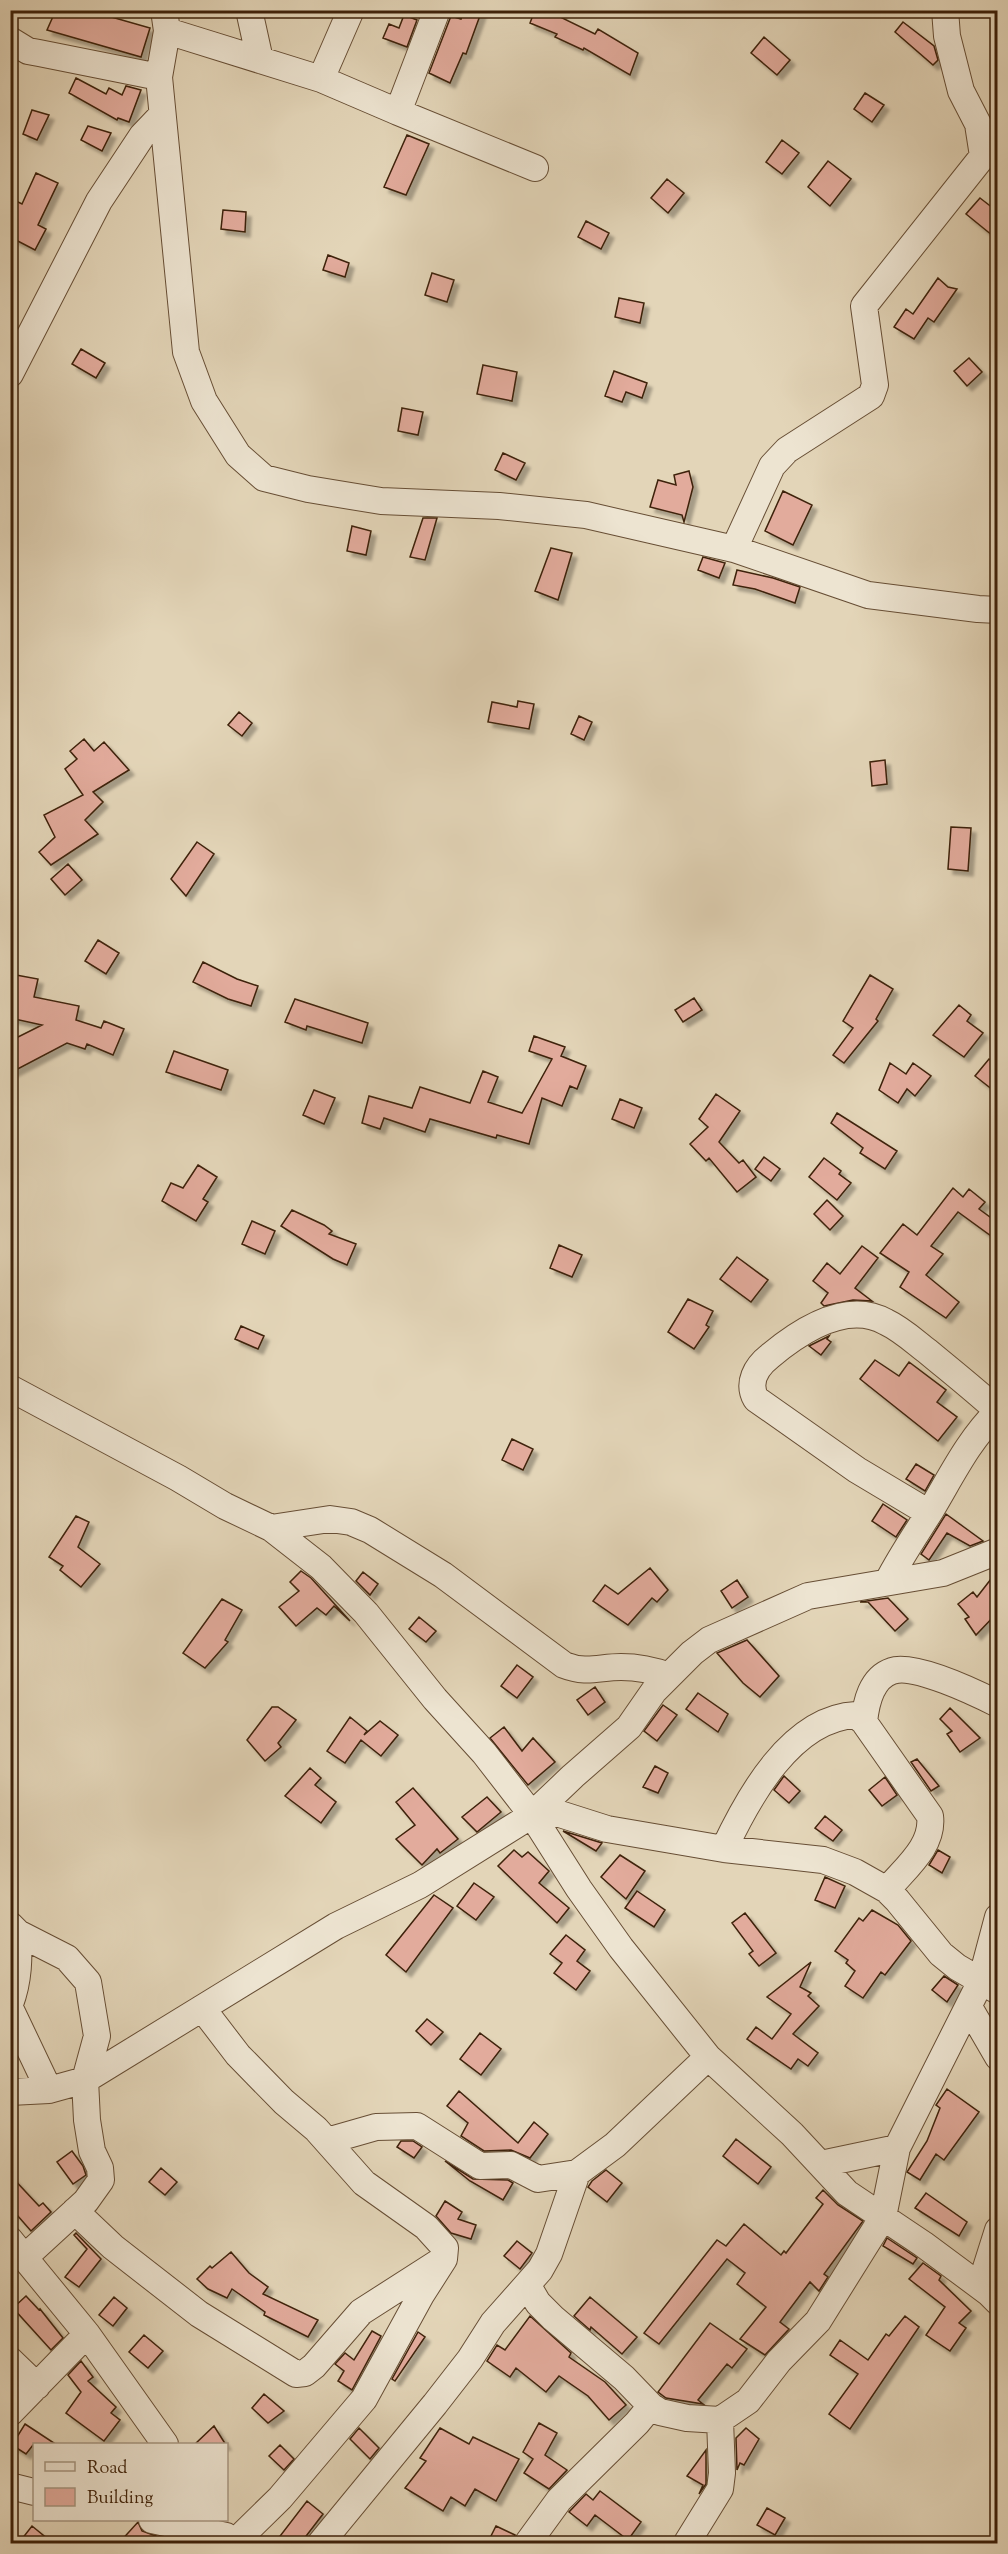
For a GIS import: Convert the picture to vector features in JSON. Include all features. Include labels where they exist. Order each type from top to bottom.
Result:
[{"type":"street","points":[[249,10],[260,60]]},
{"type":"street","points":[[321,79],[351,10]]},
{"type":"street","points":[[398,112],[437,10]]},
{"type":"street","points":[[734,549],[772,466],[787,450],[871,396],[875,386],[864,306],[983,156],[978,124],[961,91],[950,47],[945,10]]},
{"type":"street","points":[[535,168],[321,79],[260,60],[166,21],[159,77],[186,352],[204,402],[238,455],[264,478],[308,489],[381,501],[499,506],[586,515],[734,549],[868,595],[998,610]]},
{"type":"street","points":[[10,40],[28,51],[159,77]]},
{"type":"street","points":[[10,374],[99,201],[142,136],[162,115]]},
{"type":"street","points":[[888,1581],[905,1547],[929,1513],[977,1432],[998,1411],[909,1336],[885,1321],[864,1315],[839,1316],[814,1326],[786,1343],[760,1364],[751,1383],[751,1391],[756,1399],[857,1470],[929,1513]]},
{"type":"street","points":[[10,1388],[178,1478],[225,1506],[271,1528],[321,1567],[366,1613],[435,1699],[536,1811],[579,1889],[621,1948],[708,2057],[792,2134],[847,2193],[993,2298]]},
{"type":"street","points":[[271,1528],[330,1519],[351,1522],[398,1545],[443,1575],[564,1665],[578,1670],[620,1667],[652,1670],[669,1676]]},
{"type":"street","points":[[10,2092],[49,2090],[85,2080],[336,1926],[420,1885],[536,1811],[629,1726],[654,1692],[709,1640],[808,1596],[942,1573],[998,1551]]},
{"type":"street","points":[[864,1722],[866,1705],[879,1679],[891,1671],[900,1669],[946,1681],[998,1704]]},
{"type":"street","points":[[724,1849],[738,1819],[760,1783],[805,1733],[828,1721],[856,1716],[864,1722],[930,1815],[931,1828],[925,1845],[887,1890]]},
{"type":"street","points":[[536,1811],[607,1829],[724,1849],[823,1860],[855,1872],[887,1890],[941,1954],[989,1986]]},
{"type":"street","points":[[528,2286],[538,2303],[553,2318],[660,2412],[687,2418],[720,2420],[748,2401],[779,2361],[818,2321],[883,2217],[897,2148],[969,2007],[989,1986],[998,1917]]},
{"type":"street","points":[[10,2004],[17,1984],[14,1929]]},
{"type":"street","points":[[14,1929],[67,1958],[88,1982],[97,2036],[85,2080],[87,2120],[92,2151],[100,2168],[101,2180],[87,2201],[75,2211],[18,2248],[87,2334],[164,2443]]},
{"type":"street","points":[[969,2007],[998,2057]]},
{"type":"street","points":[[10,2008],[49,2090]]},
{"type":"street","points":[[157,2521],[226,2536],[280,2498],[364,2399],[421,2295],[444,2259],[445,2248],[439,2239],[364,2183],[327,2141],[238,2055],[202,2008]]},
{"type":"street","points":[[327,2141],[376,2127],[417,2126],[480,2166],[511,2165],[538,2178],[577,2173],[615,2145],[708,2057]]},
{"type":"street","points":[[821,2164],[897,2148]]},
{"type":"street","points":[[320,2544],[456,2377],[494,2323],[528,2286],[549,2254],[577,2173]]},
{"type":"street","points":[[75,2211],[113,2247],[199,2314],[296,2374],[305,2373],[314,2366],[361,2312],[444,2259]]},
{"type":"street","points":[[993,2298],[986,2268],[998,2230]]},
{"type":"street","points":[[10,2412],[87,2334]]},
{"type":"street","points":[[10,2360],[37,2386]]},
{"type":"street","points":[[527,2544],[559,2500],[637,2423],[651,2406]]},
{"type":"street","points":[[686,2544],[720,2489],[722,2473],[720,2420]]},
{"type":"street","points":[[10,2486],[33,2492]]},
{"type":"building","points":[[68,10],[87,10],[150,28],[141,57],[47,30],[55,12],[67,17]]},
{"type":"building","points":[[464,10],[482,10],[466,54],[463,53],[450,83],[429,73],[451,16],[461,19]]},
{"type":"building","points":[[535,10],[563,10],[560,17],[595,34],[598,29],[638,53],[630,75],[584,48],[583,50],[555,37],[557,34],[530,23]]},
{"type":"building","points":[[404,15],[417,20],[407,47],[383,38],[389,24],[399,28]]},
{"type":"building","points":[[903,22],[934,46],[938,60],[933,65],[895,32]]},
{"type":"building","points":[[764,37],[790,60],[777,75],[751,53]]},
{"type":"building","points":[[76,78],[106,94],[109,88],[122,95],[126,86],[141,90],[129,122],[118,118],[117,120],[69,93]]},
{"type":"building","points":[[865,93],[884,105],[872,122],[854,109]]},
{"type":"building","points":[[32,110],[49,115],[37,140],[23,134]]},
{"type":"building","points":[[88,126],[111,133],[102,151],[81,140]]},
{"type":"building","points":[[407,135],[429,144],[406,195],[384,187]]},
{"type":"building","points":[[782,140],[799,153],[782,174],[766,162]]},
{"type":"building","points":[[828,161],[851,179],[830,206],[808,187]]},
{"type":"building","points":[[36,173],[58,183],[38,225],[46,229],[35,250],[10,237],[10,198],[22,204]]},
{"type":"building","points":[[667,179],[684,193],[668,213],[651,198]]},
{"type":"building","points":[[980,198],[998,212],[998,240],[966,214]]},
{"type":"building","points":[[223,210],[246,212],[245,232],[221,229]]},
{"type":"building","points":[[586,221],[609,233],[601,249],[578,237]]},
{"type":"building","points":[[328,255],[349,263],[345,277],[323,270]]},
{"type":"building","points":[[432,273],[454,280],[447,302],[425,295]]},
{"type":"building","points":[[938,278],[948,287],[957,289],[934,322],[928,318],[914,339],[894,327],[906,309],[913,314]]},
{"type":"building","points":[[619,298],[644,303],[640,323],[615,317]]},
{"type":"building","points":[[81,349],[105,363],[96,378],[72,364]]},
{"type":"building","points":[[969,358],[982,372],[967,386],[954,371]]},
{"type":"building","points":[[483,365],[517,372],[512,401],[477,394]]},
{"type":"building","points":[[614,371],[647,383],[642,398],[626,392],[622,402],[605,396]]},
{"type":"building","points":[[402,408],[423,412],[418,435],[398,431]]},
{"type":"building","points":[[503,453],[525,463],[516,480],[495,470]]},
{"type":"building","points":[[689,471],[693,487],[684,522],[682,515],[650,507],[658,480],[676,485],[674,475]]},
{"type":"building","points":[[783,491],[812,505],[793,545],[765,531]]},
{"type":"building","points":[[423,518],[437,518],[425,560],[410,557]]},
{"type":"building","points":[[352,526],[371,531],[366,555],[347,551]]},
{"type":"building","points":[[551,548],[572,553],[558,600],[535,591]]},
{"type":"building","points":[[703,557],[725,563],[719,578],[698,570]]},
{"type":"building","points":[[737,570],[800,587],[795,603],[755,589],[733,585]]},
{"type":"building","points":[[518,701],[534,704],[529,729],[488,722],[492,702],[517,707]]},
{"type":"building","points":[[239,712],[252,723],[242,736],[228,725]]},
{"type":"building","points":[[579,716],[592,722],[584,740],[571,734]]},
{"type":"building","points":[[84,739],[94,751],[104,742],[129,770],[93,792],[103,802],[85,820],[98,834],[51,865],[39,852],[55,837],[44,815],[83,795],[65,769],[77,759],[70,751]]},
{"type":"building","points":[[885,760],[887,784],[872,786],[870,762]]},
{"type":"building","points":[[951,827],[971,828],[968,871],[948,869]]},
{"type":"building","points":[[197,842],[214,854],[186,896],[171,879]]},
{"type":"building","points":[[68,864],[82,880],[65,895],[51,879]]},
{"type":"building","points":[[98,940],[119,953],[106,974],[85,961]]},
{"type":"building","points":[[203,962],[237,979],[258,986],[251,1006],[228,999],[193,982]]},
{"type":"building","points":[[16,975],[38,979],[34,997],[79,1006],[76,1020],[101,1028],[104,1021],[124,1029],[113,1055],[87,1044],[85,1049],[67,1043],[10,1073],[10,1041],[42,1025],[10,1018],[10,1000]]},
{"type":"building","points":[[870,975],[893,989],[876,1019],[878,1021],[844,1063],[833,1055],[853,1028],[843,1021]]},
{"type":"building","points":[[694,998],[702,1010],[683,1022],[675,1010]]},
{"type":"building","points":[[295,999],[368,1023],[362,1043],[307,1026],[306,1030],[285,1022]]},
{"type":"building","points":[[959,1005],[971,1015],[967,1021],[983,1033],[964,1057],[933,1035]]},
{"type":"building","points":[[534,1036],[565,1047],[561,1056],[586,1066],[577,1089],[570,1086],[562,1106],[542,1098],[529,1144],[497,1135],[496,1138],[430,1119],[425,1132],[384,1118],[380,1129],[362,1123],[369,1096],[412,1108],[420,1087],[470,1103],[483,1071],[498,1077],[488,1102],[522,1113],[552,1059],[529,1051]]},
{"type":"building","points":[[174,1051],[228,1070],[221,1090],[166,1072]]},
{"type":"building","points":[[989,1059],[998,1066],[998,1094],[975,1076]]},
{"type":"building","points":[[890,1063],[906,1074],[913,1063],[931,1076],[915,1096],[907,1089],[898,1103],[879,1090]]},
{"type":"building","points":[[314,1090],[335,1098],[324,1124],[303,1115]]},
{"type":"building","points":[[716,1094],[740,1111],[719,1142],[739,1163],[743,1160],[756,1177],[737,1192],[709,1158],[706,1161],[690,1144],[708,1127],[699,1119]]},
{"type":"building","points":[[620,1099],[642,1108],[634,1128],[612,1119]]},
{"type":"building","points":[[837,1113],[897,1151],[885,1169],[860,1153],[863,1148],[831,1123]]},
{"type":"building","points":[[764,1157],[780,1169],[771,1181],[755,1169]]},
{"type":"building","points":[[824,1158],[841,1171],[839,1174],[851,1183],[837,1200],[809,1177]]},
{"type":"building","points":[[198,1165],[217,1177],[203,1199],[208,1202],[196,1221],[162,1201],[171,1183],[183,1188]]},
{"type":"building","points":[[953,1188],[963,1197],[969,1189],[985,1202],[979,1209],[998,1223],[998,1241],[958,1212],[931,1246],[943,1254],[926,1275],[959,1302],[946,1318],[900,1287],[909,1272],[880,1253],[903,1224],[917,1235]]},
{"type":"building","points":[[827,1200],[843,1216],[830,1230],[814,1214]]},
{"type":"building","points":[[292,1210],[324,1225],[332,1231],[329,1234],[356,1244],[347,1265],[333,1259],[281,1226]]},
{"type":"building","points":[[252,1221],[275,1231],[265,1254],[242,1244]]},
{"type":"building","points":[[559,1245],[582,1255],[572,1277],[550,1268]]},
{"type":"building","points":[[862,1246],[878,1258],[855,1288],[872,1301],[853,1300],[824,1306],[821,1303],[828,1293],[813,1281],[827,1263],[840,1274]]},
{"type":"building","points":[[737,1257],[768,1280],[751,1302],[720,1279]]},
{"type":"building","points":[[688,1299],[713,1311],[706,1325],[709,1327],[694,1349],[668,1332]]},
{"type":"building","points":[[241,1326],[264,1336],[258,1349],[235,1339]]},
{"type":"building","points":[[829,1336],[827,1339],[831,1342],[821,1355],[809,1346]]},
{"type":"building","points":[[875,1360],[899,1376],[909,1362],[946,1390],[937,1402],[957,1417],[938,1441],[860,1379]]},
{"type":"building","points":[[512,1439],[533,1449],[523,1470],[502,1460]]},
{"type":"building","points":[[916,1464],[934,1475],[925,1491],[906,1479]]},
{"type":"building","points":[[883,1504],[907,1520],[896,1537],[872,1521]]},
{"type":"building","points":[[946,1514],[983,1541],[970,1546],[947,1533],[929,1560],[921,1554]]},
{"type":"building","points":[[76,1516],[89,1522],[78,1547],[100,1564],[81,1587],[60,1570],[63,1566],[49,1557]]},
{"type":"building","points":[[650,1568],[668,1590],[657,1602],[652,1598],[628,1625],[593,1601],[605,1585],[618,1594]]},
{"type":"building","points":[[998,1570],[998,1612],[976,1635],[965,1619],[969,1617],[958,1604],[973,1592],[977,1597]]},
{"type":"building","points":[[301,1571],[311,1578],[350,1621],[334,1606],[326,1615],[317,1608],[296,1626],[279,1607],[299,1591],[290,1582]]},
{"type":"building","points":[[363,1572],[378,1584],[370,1595],[356,1581]]},
{"type":"building","points":[[737,1580],[748,1597],[732,1608],[721,1591]]},
{"type":"building","points":[[888,1598],[908,1619],[895,1631],[868,1602],[860,1602]]},
{"type":"building","points":[[222,1599],[242,1610],[225,1640],[228,1642],[205,1668],[183,1653]]},
{"type":"building","points":[[419,1617],[436,1631],[426,1642],[409,1629]]},
{"type":"building","points":[[747,1640],[779,1676],[760,1697],[743,1683],[717,1653]]},
{"type":"building","points":[[517,1665],[533,1677],[517,1698],[501,1686]]},
{"type":"building","points":[[595,1687],[605,1702],[588,1715],[577,1700]]},
{"type":"building","points":[[698,1693],[728,1714],[718,1732],[686,1709]]},
{"type":"building","points":[[663,1705],[677,1715],[657,1741],[644,1731]]},
{"type":"building","points":[[272,1707],[278,1707],[296,1720],[278,1743],[281,1747],[265,1761],[247,1740]]},
{"type":"building","points":[[950,1708],[980,1738],[960,1752],[947,1734],[952,1731],[940,1719]]},
{"type":"building","points":[[350,1717],[367,1731],[364,1735],[380,1721],[398,1735],[381,1756],[361,1740],[345,1763],[327,1751]]},
{"type":"building","points":[[504,1727],[522,1751],[533,1738],[555,1762],[528,1785],[490,1738]]},
{"type":"building","points":[[917,1759],[939,1786],[931,1791],[911,1762]]},
{"type":"building","points":[[655,1766],[668,1773],[658,1793],[643,1787]]},
{"type":"building","points":[[310,1768],[321,1778],[315,1785],[336,1802],[321,1823],[285,1796]]},
{"type":"building","points":[[784,1776],[800,1791],[789,1803],[774,1790]]},
{"type":"building","points":[[885,1777],[897,1795],[882,1806],[869,1790]]},
{"type":"building","points":[[413,1788],[458,1839],[440,1853],[437,1849],[422,1865],[396,1839],[415,1825],[396,1802]]},
{"type":"building","points":[[487,1797],[501,1812],[477,1832],[462,1817]]},
{"type":"building","points":[[825,1816],[842,1830],[833,1841],[815,1828]]},
{"type":"building","points":[[563,1831],[602,1843],[596,1851]]},
{"type":"building","points":[[514,1850],[522,1857],[528,1852],[549,1871],[539,1883],[569,1908],[557,1923],[498,1866]]},
{"type":"building","points":[[938,1850],[950,1857],[942,1873],[929,1865]]},
{"type":"building","points":[[620,1855],[645,1871],[626,1899],[601,1877]]},
{"type":"building","points":[[825,1877],[845,1886],[835,1908],[815,1900]]},
{"type":"building","points":[[474,1883],[494,1897],[476,1920],[457,1906]]},
{"type":"building","points":[[637,1891],[665,1910],[654,1927],[625,1908]]},
{"type":"building","points":[[434,1895],[453,1908],[406,1972],[386,1955]]},
{"type":"building","points":[[872,1910],[898,1925],[911,1941],[885,1975],[881,1972],[863,1998],[845,1986],[855,1971],[846,1963],[848,1960],[835,1951],[859,1918],[863,1921]]},
{"type":"building","points":[[745,1913],[776,1953],[759,1966],[749,1954],[753,1951],[732,1923]]},
{"type":"building","points":[[566,1935],[585,1950],[577,1961],[590,1971],[576,1990],[554,1973],[562,1963],[550,1954]]},
{"type":"building","points":[[811,1962],[800,1987],[811,1993],[808,1996],[819,2006],[793,2034],[818,2053],[808,2066],[798,2059],[791,2069],[747,2039],[756,2027],[772,2039],[791,2014],[767,1997]]},
{"type":"building","points":[[944,1976],[958,1985],[947,2002],[932,1990]]},
{"type":"building","points":[[427,2019],[443,2032],[431,2045],[416,2031]]},
{"type":"building","points":[[480,2033],[501,2049],[481,2075],[460,2059]]},
{"type":"building","points":[[947,2089],[979,2112],[944,2160],[936,2154],[920,2180],[907,2172],[927,2141],[940,2108],[936,2105]]},
{"type":"building","points":[[459,2091],[518,2143],[534,2122],[548,2134],[530,2158],[511,2150],[484,2151],[461,2136],[468,2123],[447,2106]]},
{"type":"building","points":[[736,2139],[771,2167],[758,2184],[723,2156]]},
{"type":"building","points":[[401,2141],[413,2141],[422,2147],[414,2158],[397,2147]]},
{"type":"building","points":[[72,2151],[83,2166],[86,2175],[73,2184],[57,2162]]},
{"type":"building","points":[[445,2161],[473,2179],[508,2180],[513,2183],[503,2200],[470,2181]]},
{"type":"building","points":[[161,2168],[177,2182],[165,2195],[149,2182]]},
{"type":"building","points":[[606,2170],[622,2183],[607,2202],[588,2187]]},
{"type":"building","points":[[10,2175],[39,2206],[43,2203],[51,2212],[31,2231],[10,2207]]},
{"type":"building","points":[[823,2190],[838,2205],[863,2221],[824,2274],[828,2277],[819,2291],[810,2282],[780,2322],[789,2329],[765,2355],[740,2339],[766,2307],[737,2284],[745,2273],[727,2259],[659,2344],[644,2333],[717,2240],[726,2246],[744,2224],[781,2255],[784,2251],[786,2253],[823,2204],[816,2198]]},
{"type":"building","points":[[926,2193],[967,2222],[959,2236],[915,2208]]},
{"type":"building","points":[[445,2201],[462,2212],[458,2219],[476,2225],[471,2239],[451,2233],[436,2216]]},
{"type":"building","points":[[76,2233],[101,2259],[79,2287],[65,2277],[87,2249],[74,2235]]},
{"type":"building","points":[[887,2238],[917,2258],[913,2264],[883,2246]]},
{"type":"building","points":[[517,2241],[532,2253],[520,2269],[504,2256]]},
{"type":"building","points":[[231,2252],[249,2273],[268,2287],[263,2294],[318,2320],[308,2337],[264,2315],[265,2312],[232,2289],[227,2298],[208,2289],[197,2279],[210,2266],[212,2268]]},
{"type":"building","points":[[923,2263],[941,2276],[939,2280],[971,2311],[959,2323],[966,2328],[950,2351],[926,2335],[945,2307],[909,2279]]},
{"type":"building","points":[[26,2296],[40,2309],[63,2338],[51,2350],[13,2308]]},
{"type":"building","points":[[114,2297],[127,2308],[113,2326],[99,2315]]},
{"type":"building","points":[[590,2297],[637,2337],[622,2354],[591,2327],[590,2330],[574,2316]]},
{"type":"building","points":[[530,2316],[571,2353],[569,2357],[605,2382],[626,2405],[609,2420],[588,2396],[559,2376],[546,2392],[516,2368],[510,2377],[487,2361],[497,2345],[505,2350]]},
{"type":"building","points":[[905,2316],[919,2327],[850,2429],[829,2414],[858,2374],[830,2355],[840,2340],[868,2360],[886,2334],[889,2336]]},
{"type":"building","points":[[710,2323],[747,2349],[732,2368],[727,2364],[698,2400],[703,2404],[666,2398],[658,2392]]},
{"type":"building","points":[[372,2331],[381,2336],[352,2390],[338,2381],[344,2371],[335,2364],[345,2353],[354,2360]]},
{"type":"building","points":[[418,2332],[425,2337],[395,2381],[392,2379]]},
{"type":"building","points":[[144,2335],[163,2351],[148,2368],[129,2352]]},
{"type":"building","points":[[81,2361],[93,2377],[88,2381],[116,2407],[111,2413],[120,2420],[104,2441],[66,2413],[81,2392],[68,2375]]},
{"type":"building","points":[[264,2394],[284,2411],[268,2423],[252,2408]]},
{"type":"building","points":[[539,2423],[557,2433],[545,2455],[567,2470],[549,2489],[524,2473],[533,2459],[523,2452]]},
{"type":"building","points":[[25,2424],[54,2443],[33,2443],[26,2454],[12,2445]]},
{"type":"building","points":[[214,2426],[225,2443],[196,2443]]},
{"type":"building","points":[[359,2428],[379,2448],[370,2459],[350,2439]]},
{"type":"building","points":[[440,2428],[469,2444],[473,2437],[519,2459],[496,2501],[475,2489],[465,2506],[451,2497],[443,2511],[405,2488],[426,2461],[420,2458]]},
{"type":"building","points":[[746,2428],[759,2439],[744,2465],[740,2463],[737,2470],[736,2438]]},
{"type":"building","points":[[280,2445],[294,2459],[284,2470],[269,2456]]},
{"type":"building","points":[[706,2450],[706,2484],[699,2494],[703,2485],[687,2476]]},
{"type":"building","points":[[600,2491],[641,2522],[628,2540],[595,2515],[587,2526],[569,2512],[586,2494],[593,2500]]},
{"type":"building","points":[[307,2501],[323,2514],[300,2544],[274,2544]]},
{"type":"building","points":[[767,2508],[785,2518],[775,2535],[757,2525]]},
{"type":"building","points":[[138,2522],[142,2531],[156,2536],[164,2544],[118,2544]]},
{"type":"building","points":[[32,2526],[54,2544],[18,2544]]},
{"type":"building","points":[[496,2526],[515,2535],[512,2544],[487,2544]]}]
